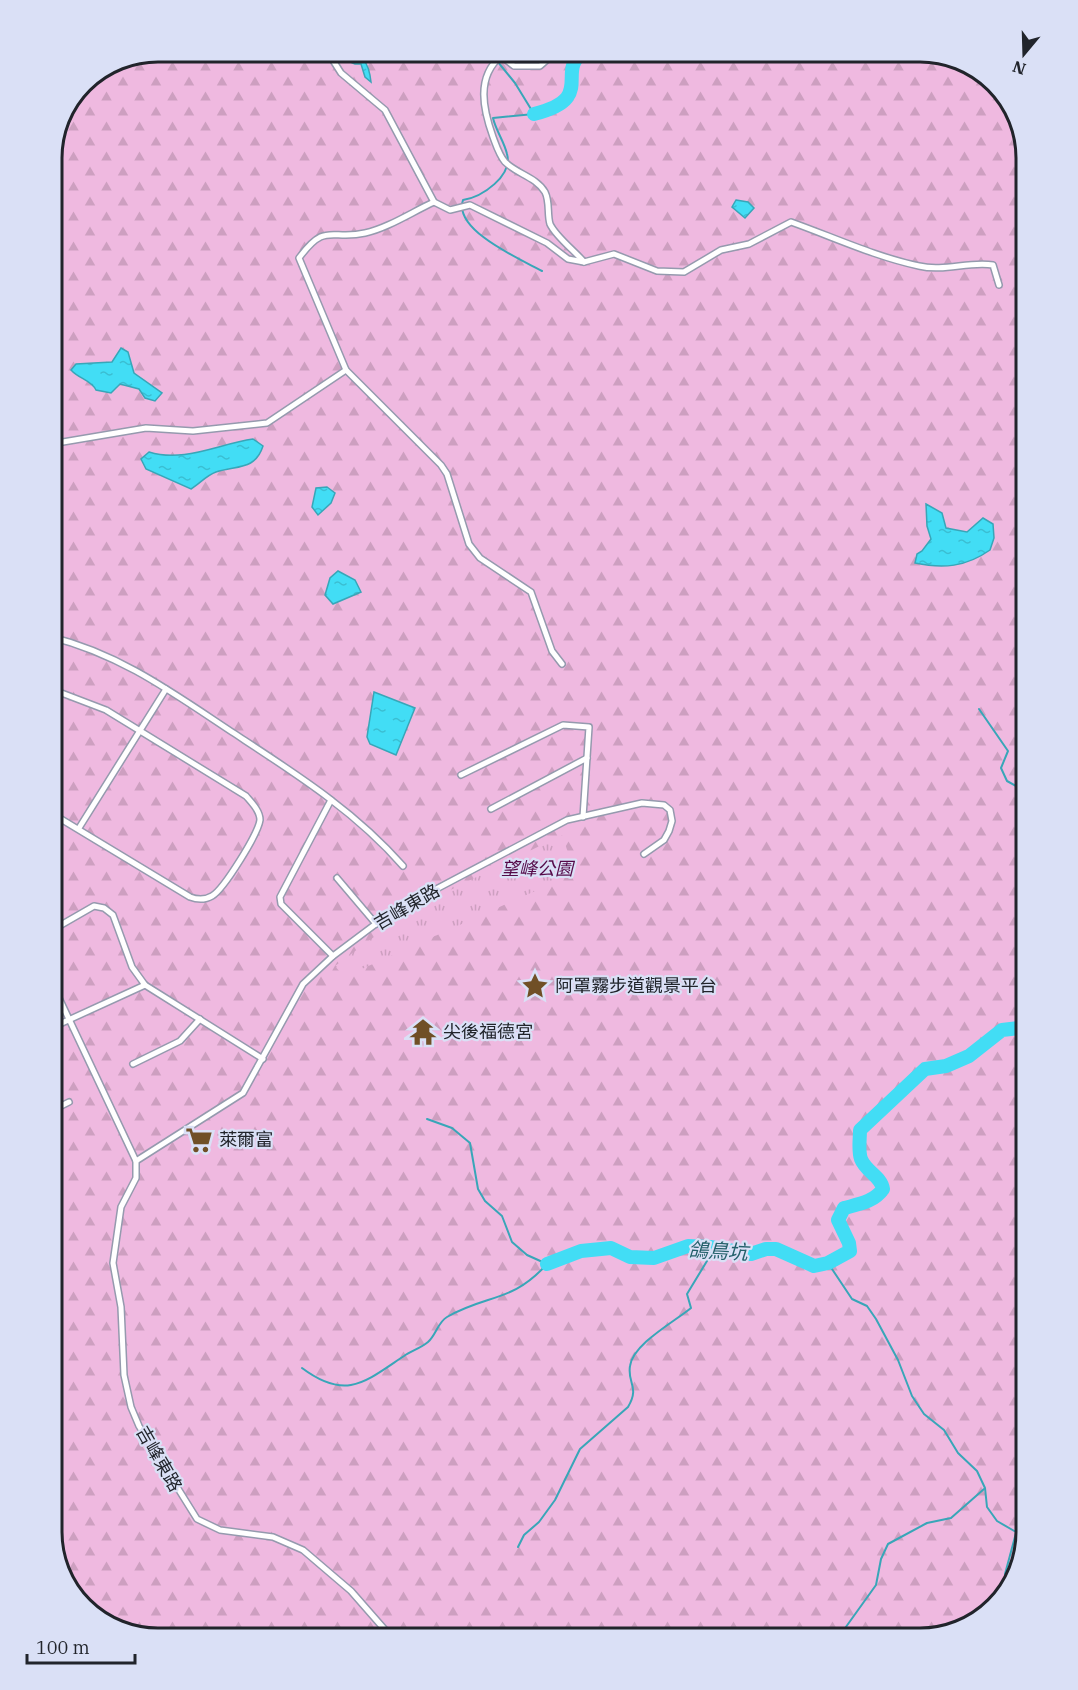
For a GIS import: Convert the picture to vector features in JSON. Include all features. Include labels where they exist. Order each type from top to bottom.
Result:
[{"type":"street","points":[[334,61],[341,73],[385,110],[434,202],[450,210],[468,206],[490,214],[547,243],[568,259],[585,262],[614,254],[657,271],[684,272],[721,250],[749,244],[791,222],[921,267],[957,268],[982,263],[993,265],[999,285]]},
{"type":"street","points":[[495,61],[492,64],[483,97],[488,121],[501,156],[506,163],[538,184],[546,194],[551,225],[585,262]]},
{"type":"street","points":[[508,61],[514,66],[540,66],[545,62]]},
{"type":"street","points":[[434,202],[364,233],[324,234],[310,243],[299,258],[346,370],[441,465],[447,474],[469,544],[480,558],[531,592],[552,651],[562,664]]},
{"type":"street","points":[[62,443],[100,438],[147,428],[193,431],[267,423],[346,370]]},
{"type":"street","points":[[62,640],[78,644],[121,661],[318,788],[366,827],[403,866]]},
{"type":"street","points":[[79,828],[166,689]]},
{"type":"street","points":[[62,693],[106,710],[246,796],[255,806],[260,818],[257,830],[218,892],[200,900],[176,889],[62,819]]},
{"type":"street","points":[[461,775],[563,725],[590,727],[583,817]]},
{"type":"street","points":[[491,809],[587,758]]},
{"type":"street","points":[[331,800],[279,897],[281,904],[333,956]]},
{"type":"street","name":"吉峰東路","points":[[383,1628],[351,1591],[303,1550],[273,1537],[220,1530],[197,1519],[139,1426],[131,1407],[124,1375],[121,1307],[113,1263],[122,1207],[136,1178],[136,1161],[243,1093],[303,984],[333,956],[389,914],[567,820],[642,803],[664,805],[670,810],[672,821],[669,831],[664,840],[644,854]]},
{"type":"street","points":[[337,878],[376,924]]},
{"type":"street","points":[[61,925],[94,906],[104,908],[113,915],[132,967],[144,984],[263,1059]]},
{"type":"street","points":[[61,1023],[144,984]]},
{"type":"street","points":[[61,1003],[136,1161]]},
{"type":"street","points":[[132,1064],[180,1041],[200,1019]]},
{"type":"street","points":[[61,1106],[69,1102]]},
{"type":"green space","points":[[157,61],[927,62],[952,67],[974,78],[993,94],[1007,115],[1015,138],[1016,157],[1016,1545],[1009,1570],[997,1591],[984,1605],[963,1619],[940,1627],[921,1628],[151,1628],[126,1623],[104,1612],[85,1596],[71,1575],[63,1552],[61,1533],[62,151],[71,115],[81,99],[109,74],[138,63]]},
{"type":"green space","name":"望峰公園","points":[[562,835],[575,873],[344,977],[335,966],[390,925],[434,898]]},
{"type":"water","points":[[348,61],[364,61],[371,82],[365,77],[361,64]]},
{"type":"water","points":[[736,200],[748,202],[754,208],[745,218],[732,207]]},
{"type":"water","points":[[121,348],[128,352],[134,373],[162,393],[155,401],[145,398],[139,389],[120,384],[111,393],[96,390],[71,370],[76,364],[112,362]]},
{"type":"water","points":[[253,439],[263,446],[255,460],[244,466],[213,473],[191,489],[146,469],[141,459],[149,452],[162,455],[188,454]]},
{"type":"water","points":[[327,487],[335,493],[331,503],[318,515],[312,507],[316,488]]},
{"type":"water","points":[[926,504],[942,513],[946,528],[967,532],[983,518],[993,524],[994,538],[990,550],[972,560],[954,565],[935,566],[915,563],[917,554],[931,539],[927,526]]},
{"type":"water","points":[[338,571],[355,580],[361,592],[333,604],[325,595],[330,578]]},
{"type":"water","points":[[374,692],[415,708],[396,755],[370,744],[367,737]]},
{"type":"waterway","points":[[497,61],[515,83],[534,114]]},
{"type":"waterway","points":[[534,114],[554,107],[565,100],[570,92],[576,62]]},
{"type":"waterway","points":[[534,114],[493,118],[508,162],[501,177],[487,190],[463,200],[463,211],[468,222],[491,242],[542,271]]},
{"type":"waterway","points":[[979,709],[1008,751],[1001,768],[1007,781],[1016,786]]},
{"type":"waterway","name":"鴿鳥坑","points":[[547,1264],[581,1251],[611,1248],[630,1257],[654,1258],[688,1246],[751,1254],[766,1249],[776,1249],[814,1266],[828,1263],[850,1251],[849,1243],[838,1220],[844,1208],[871,1200],[883,1189],[861,1159],[860,1130],[925,1069],[946,1066],[969,1056],[1002,1030],[1016,1028]]},
{"type":"waterway","points":[[302,1368],[331,1384],[343,1386],[366,1380],[428,1342],[447,1317],[511,1292],[534,1277],[547,1264],[527,1255],[512,1242],[502,1216],[485,1201],[478,1189],[470,1143],[452,1128],[427,1119]]},
{"type":"waterway","points":[[518,1547],[524,1535],[539,1522],[555,1500],[580,1449],[628,1407],[633,1395],[630,1366],[638,1350],[655,1334],[691,1308],[687,1294],[710,1256],[724,1250]]},
{"type":"waterway","points":[[828,1263],[852,1299],[867,1306],[876,1319],[898,1360],[912,1396],[924,1414],[944,1430],[958,1453],[977,1471],[985,1488],[987,1507],[997,1521],[1016,1532]]},
{"type":"waterway","points":[[845,1628],[876,1585],[881,1559],[888,1544],[927,1523],[951,1518],[984,1489]]},
{"type":"waterway","points":[[1006,1576],[1016,1533]]},
{"type":"place","name":"阿罩霧步道觀景平台","points":[[535,986]]},
{"type":"place","name":"尖後福德宮","points":[[423,1032]]},
{"type":"place","name":"萊爾富","points":[[199,1140]]}]
